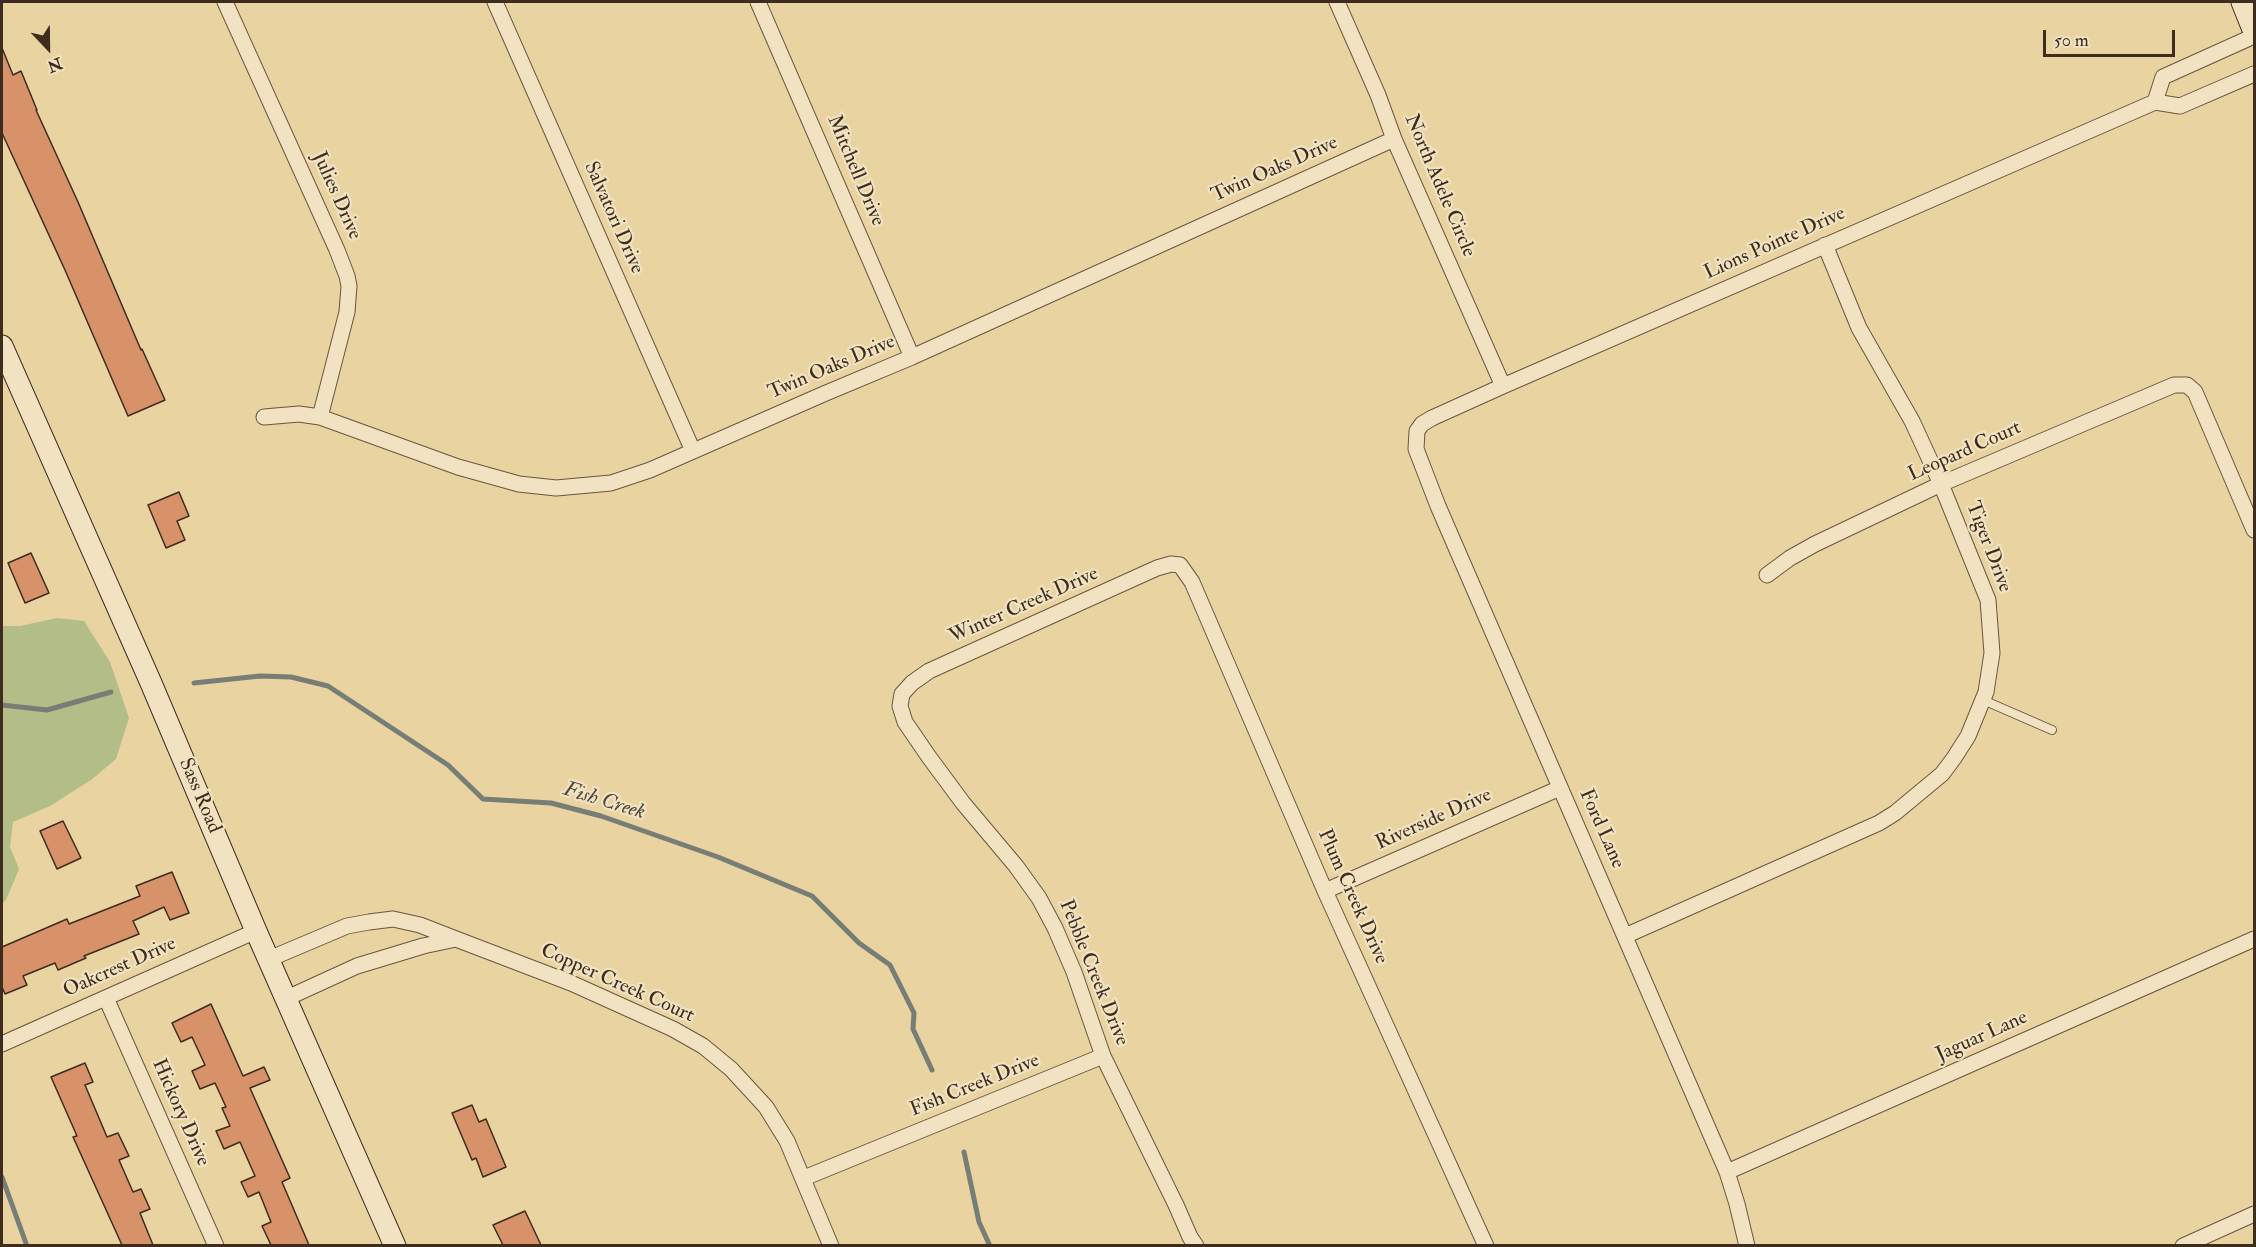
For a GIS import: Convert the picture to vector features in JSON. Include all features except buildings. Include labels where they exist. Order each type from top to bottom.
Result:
[{"type":"street","name":"Julies Drive","points":[[225,2],[347,276],[349,286],[347,312],[320,417]]},
{"type":"street","name":"Salvatori Drive","points":[[495,2],[693,451]]},
{"type":"street","name":"Mitchell Drive","points":[[758,2],[912,357]]},
{"type":"street","name":"North Adele Circle","points":[[1337,2],[1378,95],[1394,139],[1503,386]]},
{"type":"street","points":[[2242,2],[2254,34],[2163,77],[2155,102],[2180,106],[2254,74]]},
{"type":"street","name":"Lions Pointe Drive","points":[[1416,431],[1432,418],[1503,386],[2155,102]]},
{"type":"street","name":"Twin Oaks Drive","points":[[264,417],[299,414],[320,417],[458,467],[535,486],[577,488],[611,483],[640,474],[912,357],[1394,139]]},
{"type":"street","name":"Tiger Drive","points":[[1625,936],[1869,828],[1895,813],[1925,789],[1948,766],[1968,736],[1983,700],[1992,653],[1988,600],[1941,484],[1912,421],[1859,328],[1825,245]]},
{"type":"street","name":"Sass Road","points":[[2,346],[395,1245]]},
{"type":"street","name":"Leopard Court","points":[[1767,575],[1790,558],[1815,544],[1941,484],[2174,384],[2187,385],[2195,392],[2254,530]]},
{"type":"street","name":"Ford Lane","points":[[1416,431],[1416,449],[1438,506],[1727,1172],[1747,1245]]},
{"type":"street","name":"Winter Creek Drive","points":[[900,706],[902,694],[912,683],[929,671],[1157,568],[1172,564],[1180,566]]},
{"type":"street","name":"Plum Creek Drive","points":[[1180,566],[1186,571],[1196,591],[1325,891],[1486,1245]]},
{"type":"street","name":"Pebble Creek Drive","points":[[900,706],[905,722],[929,757],[1039,898],[1074,972],[1103,1056],[1190,1237],[1196,1245]]},
{"type":"street","name":"Riverside Drive","points":[[1325,891],[1560,788]]},
{"type":"street","name":"Copper Creek Court","points":[[269,959],[347,926],[369,922],[402,921],[420,925],[571,983],[673,1029],[703,1046],[730,1069],[766,1107],[787,1141],[831,1245]]},
{"type":"street","name":"Oakcrest Drive","points":[[2,1044],[256,931]]},
{"type":"street","points":[[287,998],[357,966],[423,946],[456,939]]},
{"type":"street","name":"Jaguar Lane","points":[[1727,1172],[2254,939]]},
{"type":"street","name":"Hickory Drive","points":[[106,998],[216,1245]]},
{"type":"street","name":"Fish Creek Drive","points":[[804,1178],[1103,1056]]},
{"type":"street","points":[[2183,1245],[2254,1214]]},
{"type":"lane","points":[[1983,700],[2052,730]]},
{"type":"green space","points":[[57,618],[84,621],[110,662],[129,718],[116,759],[91,780],[50,806],[13,822],[10,847],[19,869],[6,900],[2,904],[2,626],[20,626]]},
{"type":"waterway","name":"Fish Creek","points":[[194,683],[260,676],[291,677],[328,686],[448,765],[483,799],[551,803],[601,816],[718,857],[812,896],[859,943],[890,965],[914,1013],[913,1029],[932,1070]]},
{"type":"waterway","name":"Fish Creek","points":[[2,705],[47,710],[111,692]]},
{"type":"waterway","name":"Fish Creek","points":[[964,1152],[979,1222],[990,1246]]},
{"type":"waterway","points":[[2,1177],[27,1246]]}]
